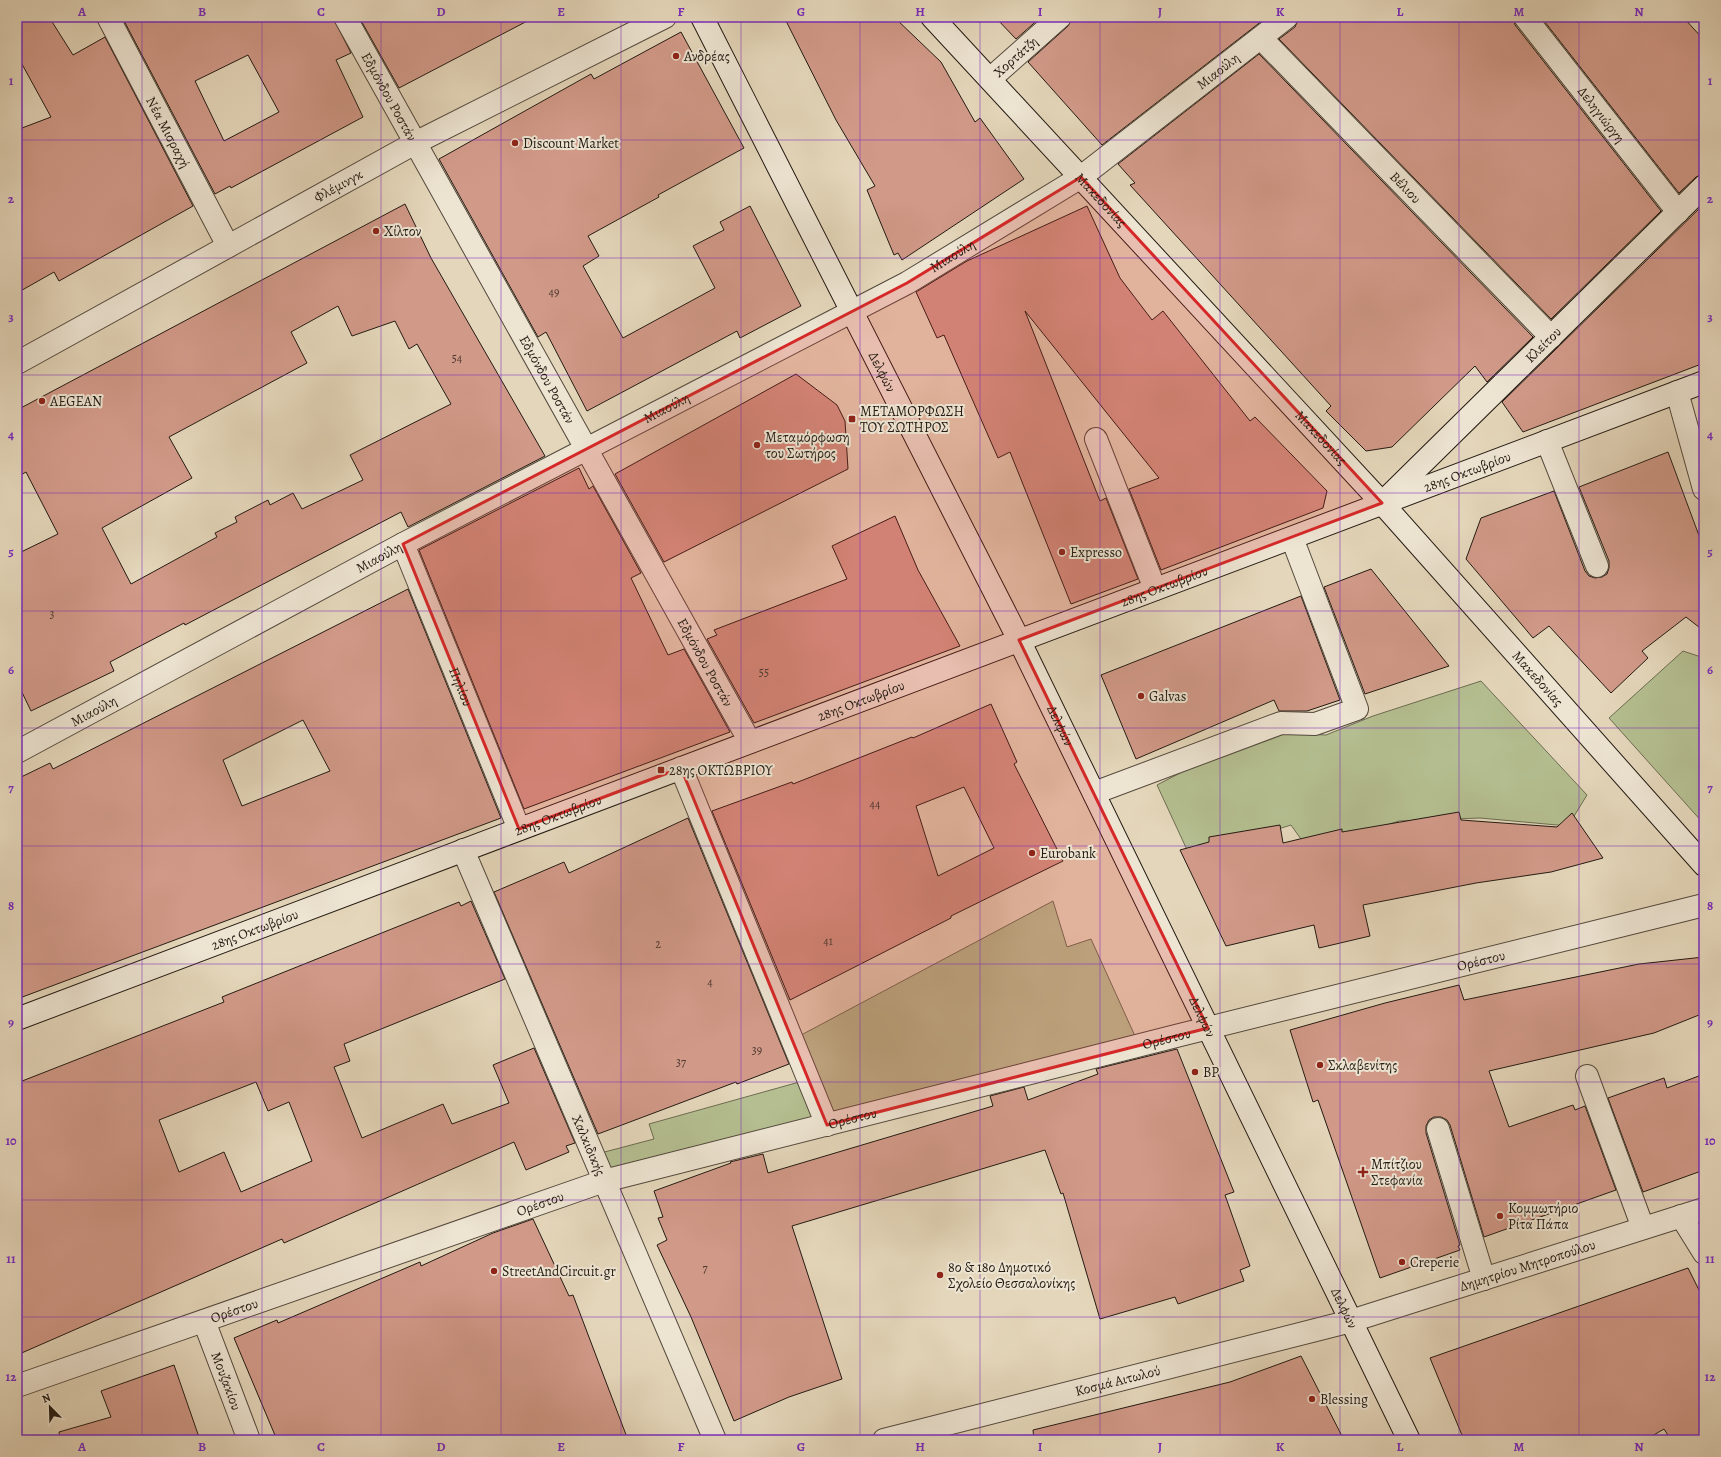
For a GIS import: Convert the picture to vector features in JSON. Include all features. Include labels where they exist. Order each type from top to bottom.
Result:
[{"type":"street","name":"Νέα Μισραχή","points":[[108,17],[228,246]]},
{"type":"street","name":"Εδμόνδου Ροστάν","points":[[345,17],[750,742]]},
{"type":"street","name":"Φλέμινγκ","points":[[17,363],[415,143],[665,17]]},
{"type":"street","name":"Δελφών","points":[[702,17],[1019,640],[1409,1440]]},
{"type":"street","name":"Μακεδονίας","points":[[932,17],[1382,503],[1704,865]]},
{"type":"street","name":"Χορτάτζη","points":[[990,79],[1060,17]]},
{"type":"street","name":"Μιαούλη","points":[[17,752],[402,544],[907,283],[1081,177],[1287,17]]},
{"type":"street","name":"Δεληγιώργη","points":[[1525,17],[1678,212]]},
{"type":"street","name":"Βέλιου","points":[[1261,38],[1551,337]]},
{"type":"street","name":"Κλείτου","points":[[1382,503],[1704,186]]},
{"type":"street","name":"28ης Οκτωβρίου","points":[[17,1019],[1704,382]]},
{"type":"street","points":[[1677,392],[1704,489]]},
{"type":"street","points":[[1096,439],[1155,589]]},
{"type":"street","points":[[1547,441],[1598,566]]},
{"type":"street","points":[[1094,793],[1281,723],[1315,724],[1357,709],[1292,538]]},
{"type":"street","name":"Πηλίου","points":[[402,544],[519,829]]},
{"type":"street","points":[[681,768],[827,1125]]},
{"type":"street","name":"Χαλκιδικής","points":[[463,850],[715,1440]]},
{"type":"street","name":"Ορέστου","points":[[17,1386],[604,1181],[1208,1028],[1704,905]]},
{"type":"street","points":[[1587,1076],[1643,1228]]},
{"type":"street","points":[[1438,1129],[1484,1278]]},
{"type":"street","name":"Δημητρίου Μητροπούλου","points":[[1351,1321],[1704,1209]]},
{"type":"street","points":[[1681,1216],[1704,1253]]},
{"type":"street","name":"Μουζακίου","points":[[204,1321],[249,1440]]},
{"type":"street","name":"Κοσμά Αιτωλού","points":[[884,1440],[1351,1321]]},
{"type":"highlighted area","points":[[1081,177],[1382,503],[1019,640],[1208,1028],[827,1125],[681,768],[519,829],[403,544],[907,283]]},
{"type":"green space","points":[[1683,651],[1704,658],[1704,824],[1609,718]]},
{"type":"green space","points":[[1481,681],[1587,795],[1568,826],[1480,818],[1399,821],[1371,830],[1303,842],[1291,825],[1259,835],[1188,852],[1157,785],[1228,748],[1281,733],[1326,735],[1373,716]]},
{"type":"green space","points":[[1053,901],[1067,947],[1091,939],[1135,1036],[602,1170],[597,1154],[654,1139],[649,1124],[803,1081],[788,1042]]},
{"type":"building","points":[[17,17],[49,17],[73,55],[105,37],[193,206],[59,281],[54,272],[17,293],[17,156],[22,128],[51,117],[17,55]]},
{"type":"building","points":[[122,17],[333,17],[351,53],[336,60],[363,117],[231,188],[230,186],[215,194]],"holes":[[[248,55],[279,112],[224,141],[195,81]]]},
{"type":"building","points":[[359,17],[535,17],[399,88]]},
{"type":"building","points":[[784,17],[894,17],[941,62],[975,122],[980,118],[1024,179],[902,260],[898,253],[894,255],[867,190],[875,186],[836,120]]},
{"type":"building","points":[[995,17],[1041,17],[1016,39]]},
{"type":"building","points":[[1072,17],[1267,17],[1102,145],[1028,62],[1068,26]]},
{"type":"building","points":[[1299,17],[1513,17],[1515,25],[1661,211],[1551,319],[1279,39],[1295,27]]},
{"type":"building","points":[[1541,17],[1683,17],[1704,40],[1704,174],[1696,177],[1679,193]]},
{"type":"building","points":[[681,32],[744,148],[658,195],[659,197],[588,236],[599,256],[583,266],[623,338],[715,288],[693,246],[724,230],[720,222],[750,206],[801,306],[740,338],[737,331],[587,411],[546,332],[538,337],[439,159],[591,74],[594,79]]},
{"type":"building","points":[[1259,54],[1533,337],[1487,382],[1475,366],[1392,447],[1366,451],[1326,411],[1331,406],[1130,185],[1135,183],[1118,164]]},
{"type":"building","points":[[405,204],[431,258],[545,456],[408,527],[401,512],[185,625],[184,623],[110,662],[114,671],[31,711],[17,682],[17,554],[58,534],[26,472],[17,477],[17,410]],"holes":[[[338,306],[352,336],[395,321],[409,349],[417,344],[451,404],[350,455],[363,480],[302,509],[293,493],[270,505],[268,500],[235,517],[237,522],[215,533],[217,537],[131,584],[102,528],[192,478],[169,437],[307,363],[291,332]]]},
{"type":"building","points":[[1704,204],[1704,363],[1523,432],[1502,402]]},
{"type":"building","points":[[1087,206],[1120,278],[1152,320],[1163,311],[1250,421],[1255,417],[1327,491],[1323,508],[1161,570],[1129,489],[1159,478],[1025,311],[1100,501],[1106,498],[1138,579],[1071,604],[1010,452],[998,458],[944,335],[937,338],[916,292],[967,261]]},
{"type":"building","name":"Μεταμόρφωση του Σωτήρος","points":[[796,374],[837,405],[845,421],[848,469],[664,562],[615,474]]},
{"type":"building","points":[[1668,452],[1704,549],[1704,631],[1686,617],[1642,651],[1648,658],[1611,693],[1549,626],[1533,638],[1466,559],[1481,518],[1554,491],[1585,571],[1589,576],[1595,578],[1602,577],[1607,574],[1609,561],[1579,487]]},
{"type":"building","points":[[579,468],[589,489],[593,486],[641,573],[631,578],[668,655],[684,649],[730,732],[524,809],[419,550]]},
{"type":"building","points":[[895,516],[918,570],[960,646],[754,723],[707,639],[717,635],[714,630],[847,579],[832,546]]},
{"type":"building","points":[[1371,569],[1449,666],[1365,694],[1324,587]]},
{"type":"building","points":[[408,589],[501,818],[17,999],[17,779],[50,763],[53,769]],"holes":[[[303,720],[330,771],[242,806],[223,760]]]},
{"type":"building","points":[[1301,596],[1340,700],[1307,711],[1279,711],[1274,700],[1136,759],[1101,675]]},
{"type":"building","points":[[991,704],[1017,762],[1014,764],[1063,861],[951,916],[951,918],[790,1000],[712,811],[792,782],[793,784],[912,737],[913,738]],"holes":[[[964,787],[994,848],[938,876],[916,806]]]},
{"type":"building","points":[[1459,812],[1461,820],[1557,827],[1572,813],[1603,858],[1551,872],[1476,883],[1363,905],[1370,936],[1319,948],[1314,925],[1226,946],[1180,850],[1209,842],[1209,837],[1280,825],[1283,843],[1342,829],[1342,832]]},
{"type":"building","points":[[688,818],[789,1064],[737,1084],[736,1082],[598,1134],[494,892],[564,862],[569,873]]},
{"type":"building","points":[[471,901],[505,979],[344,1044],[350,1061],[334,1067],[362,1138],[443,1104],[452,1124],[509,1103],[493,1065],[534,1048],[575,1143],[566,1146],[569,1152],[526,1170],[514,1142],[284,1243],[282,1239],[17,1355],[17,1083],[224,1002],[222,997],[459,902],[461,906]],"holes":[[[256,1082],[268,1111],[289,1102],[312,1161],[241,1192],[224,1152],[179,1172],[159,1120]]]},
{"type":"building","points":[[1704,957],[1704,1013],[1654,1033],[1489,1071],[1509,1127],[1573,1105],[1575,1110],[1585,1106],[1616,1190],[1484,1237],[1450,1125],[1447,1120],[1441,1117],[1434,1117],[1429,1120],[1426,1126],[1426,1133],[1460,1245],[1458,1246],[1460,1250],[1380,1278],[1318,1100],[1313,1102],[1290,1030],[1385,1003],[1459,985],[1464,1000],[1639,964]]},
{"type":"building","points":[[1177,1049],[1234,1192],[1225,1195],[1250,1266],[1240,1270],[1244,1281],[1178,1304],[1175,1297],[1100,1319],[1063,1193],[1061,1194],[1045,1150],[792,1226],[842,1379],[789,1397],[734,1421],[691,1317],[657,1245],[667,1240],[658,1218],[663,1217],[654,1191],[731,1163],[730,1162],[763,1154],[768,1173],[993,1106],[990,1096],[1024,1087],[1028,1100],[1098,1074],[1096,1069]]},
{"type":"building","points":[[1704,1074],[1704,1170],[1643,1192],[1608,1098],[1664,1078],[1667,1088]]},
{"type":"building","points":[[533,1219],[569,1296],[573,1295],[628,1440],[277,1440],[234,1338],[277,1320],[278,1323],[420,1262],[421,1266],[493,1233]]},
{"type":"building","points":[[1688,1268],[1704,1300],[1704,1440],[1671,1440],[1664,1429],[1645,1440],[1464,1440],[1430,1358]]},
{"type":"building","points":[[1301,1356],[1344,1440],[1034,1440],[1033,1430],[1230,1382]]},
{"type":"building","points":[[174,1365],[200,1440],[60,1440],[59,1432],[111,1417],[101,1391]]},
{"type":"place","name":"Ανδρέας","points":[[676,56]]},
{"type":"place","name":"Discount Market","points":[[515,143]]},
{"type":"place","name":"Χίλτον","points":[[376,231]]},
{"type":"place","name":"AEGEAN","points":[[42,401]]},
{"type":"place","name":"ΜΕΤΑΜΟΡΦΩΣΗ ΤΟΥ ΣΩΤΗΡΟΣ","points":[[852,419]]},
{"type":"place","name":"Μεταμόρφωση του Σωτήρος","points":[[757,445]]},
{"type":"place","name":"Expresso","points":[[1062,552]]},
{"type":"place","name":"Galvas","points":[[1141,696]]},
{"type":"place","name":"28ης ΟΚΤΩΒΡΙΟΥ","points":[[661,770]]},
{"type":"place","name":"Eurobank","points":[[1032,853]]},
{"type":"place","name":"Σκλαβενίτης","points":[[1320,1065]]},
{"type":"place","name":"BP","points":[[1195,1072]]},
{"type":"place","name":"Μπίτζιου Στεφανία","points":[[1363,1172]]},
{"type":"place","name":"Κομμωτήριο Ρίτα Πάπα","points":[[1500,1216]]},
{"type":"place","name":"Creperie","points":[[1402,1262]]},
{"type":"place","name":"StreetAndCircuit.gr","points":[[494,1271]]},
{"type":"place","name":"8ο & 18ο Δημοτικό Σχολείο Θεσσαλονίκης","points":[[940,1275]]},
{"type":"place","name":"Blessing","points":[[1312,1399]]}]
